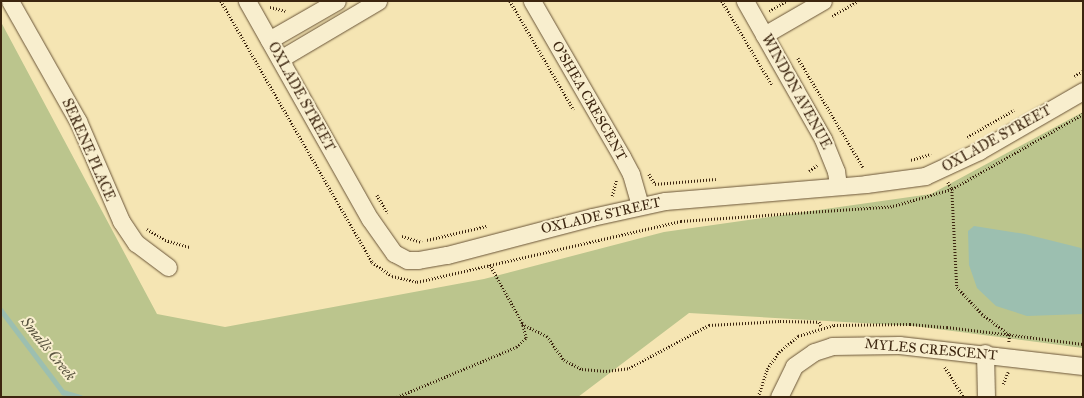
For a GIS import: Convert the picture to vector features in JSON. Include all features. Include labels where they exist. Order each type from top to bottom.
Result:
[{"type":"street","name":"SERENE PLACE","points":[[10,1],[78,121],[121,221],[136,243],[168,267]]},
{"type":"street","name":"OXLADE STREET","points":[[247,1],[370,219],[394,253],[406,260],[418,260],[447,255],[640,205],[911,179],[942,170],[1083,91]]},
{"type":"street","points":[[269,40],[337,1]]},
{"type":"street","points":[[280,59],[378,1]]},
{"type":"street","name":"O'SHEA CRESCENT","points":[[532,1],[622,157],[631,174],[640,205]]},
{"type":"street","name":"WINDON AVENUE","points":[[745,1],[826,145],[836,171],[838,186]]},
{"type":"street","points":[[764,35],[823,1]]},
{"type":"street","name":"MYLES CRESCENT","points":[[779,397],[794,366],[814,352],[832,346],[900,345],[985,361],[1008,356],[1083,366]]},
{"type":"street","points":[[985,361],[986,397]]},
{"type":"path","points":[[221,1],[372,262],[392,276],[417,282],[681,221],[893,206],[952,189],[1083,114]]},
{"type":"path","points":[[266,1],[270,7],[277,9]]},
{"type":"path","points":[[510,1],[577,115]]},
{"type":"path","points":[[767,6],[779,26]]},
{"type":"path","points":[[796,55],[862,167],[870,166]]},
{"type":"path","points":[[1069,79],[1083,71]]},
{"type":"path","points":[[959,141],[1021,106]]},
{"type":"path","points":[[909,161],[938,151]]},
{"type":"path","points":[[931,154],[942,170],[952,189],[957,287],[982,314],[1010,335],[1083,344]]},
{"type":"path","points":[[804,172],[816,168]]},
{"type":"path","points":[[647,170],[654,184],[717,179]]},
{"type":"path","points":[[604,198],[611,196],[616,182],[612,175]]},
{"type":"path","points":[[376,194],[388,214]]},
{"type":"path","points":[[400,235],[421,242],[493,224]]},
{"type":"path","points":[[396,397],[516,347],[526,338],[522,324],[490,265]]},
{"type":"path","points":[[522,324],[547,336],[564,360],[582,369],[606,371],[629,368],[709,324],[780,321],[818,322],[822,327]]},
{"type":"path","points":[[1008,356],[1010,335]]},
{"type":"path","points":[[940,361],[964,397]]},
{"type":"path","points":[[985,361],[1016,373]]},
{"type":"green space","points":[[1,22],[157,314],[225,327],[484,279],[664,232],[931,194],[1083,112],[1083,348],[914,326],[689,313],[578,397],[1,397]]},
{"type":"shaded area","points":[[974,226],[1025,234],[1081,248],[1083,253],[1083,314],[1027,316],[996,306],[977,288],[969,265],[968,231]]},
{"type":"waterway","name":"Smalls Creek","points":[[1,310],[63,392],[80,397]]}]
